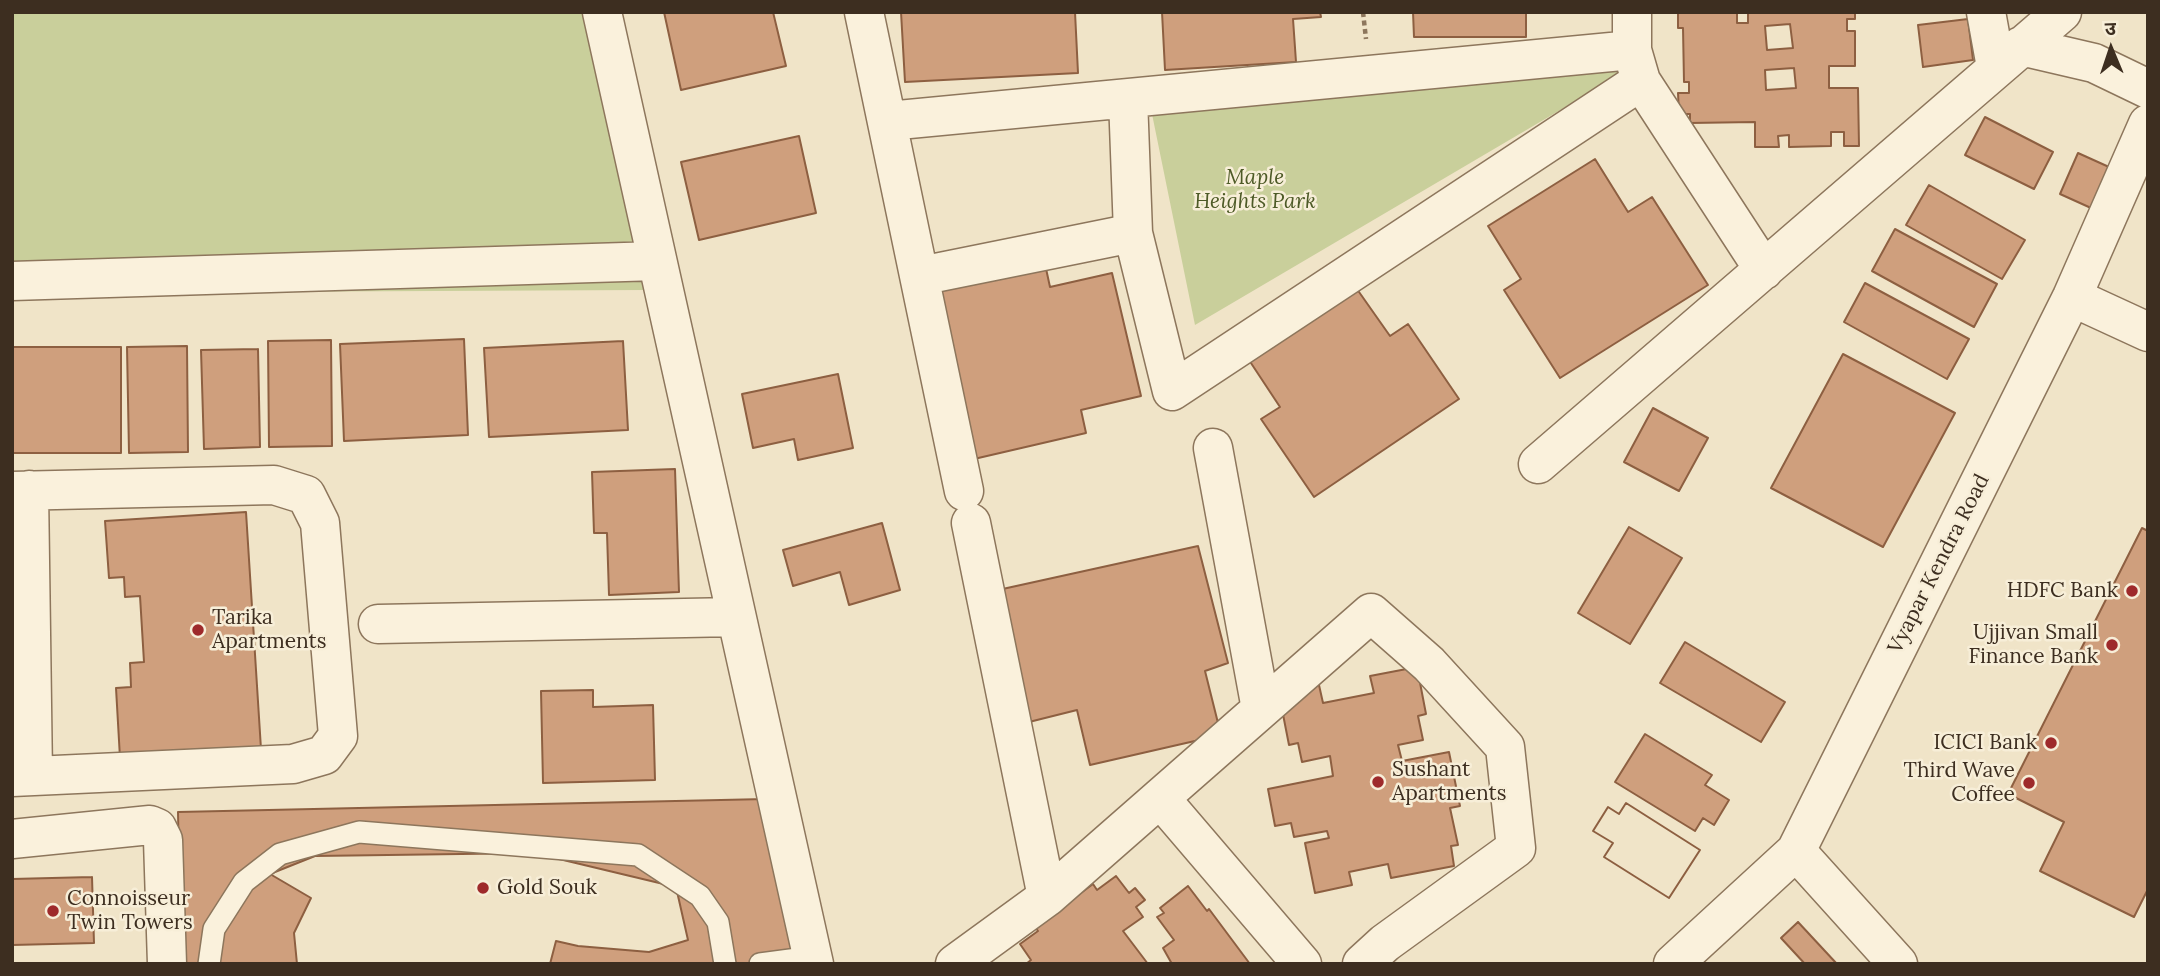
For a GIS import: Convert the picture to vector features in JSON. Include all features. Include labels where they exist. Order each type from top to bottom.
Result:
[{"type":"street","points":[[602,12],[813,960]]},
{"type":"street","points":[[864,12],[1047,897]]},
{"type":"street","points":[[1632,12],[1637,66],[1764,270]]},
{"type":"street","points":[[1986,12],[2008,57]]},
{"type":"street","points":[[1538,464],[2062,12]]},
{"type":"street","points":[[2008,57],[2094,63],[2148,89]]},
{"type":"street","points":[[888,121],[1128,98],[1637,66]]},
{"type":"street","points":[[1128,98],[1133,233],[1172,391],[1637,66]]},
{"type":"street","name":"Vyapar Kendra Road","points":[[1673,964],[1796,851],[2072,297],[2148,124]]},
{"type":"street","points":[[920,276],[1133,233]]},
{"type":"street","points":[[12,281],[657,261]]},
{"type":"street","points":[[2072,297],[2148,332]]},
{"type":"street","points":[[1213,447],[1261,709]]},
{"type":"street","points":[[274,485],[306,495],[320,523],[338,736],[324,755],[293,764],[23,777],[20,491],[274,485]]},
{"type":"street","points":[[954,964],[1047,897],[1371,613],[1429,664],[1505,747],[1516,848],[1385,943],[1363,964]]},
{"type":"street","points":[[378,624],[736,617]]},
{"type":"street","points":[[1160,798],[1302,964]]},
{"type":"street","points":[[12,839],[150,825],[157,828],[163,840],[167,964]]},
{"type":"street","points":[[1796,851],[1898,964]]},
{"type":"lane","points":[[209,964],[214,929],[244,882],[280,854],[359,832],[638,855],[700,896],[718,922],[724,964]]},
{"type":"lane","points":[[760,964],[813,960]]},
{"type":"green space","points":[[583,12],[647,290],[12,293],[12,14]]},
{"type":"green space","name":"Maple Heights Park","points":[[1630,69],[1195,325],[1152,114]]},
{"type":"building","points":[[664,12],[773,12],[786,66],[681,90]]},
{"type":"building","points":[[901,12],[1075,12],[1078,73],[905,82]]},
{"type":"building","points":[[1162,12],[1320,12],[1321,17],[1293,19],[1296,62],[1165,70]]},
{"type":"building","points":[[1413,12],[1526,12],[1526,37],[1414,37]]},
{"type":"building","points":[[1678,12],[1737,12],[1737,23],[1748,23],[1748,12],[1855,12],[1855,19],[1847,19],[1847,31],[1855,31],[1855,66],[1829,66],[1829,88],[1858,88],[1859,146],[1844,146],[1844,132],[1831,132],[1831,146],[1789,147],[1789,135],[1778,136],[1779,147],[1755,147],[1755,122],[1690,123],[1690,114],[1679,114],[1678,93],[1689,93],[1689,82],[1684,82],[1683,28],[1678,28]],"holes":[[[1790,24],[1793,48],[1767,50],[1765,26]],[[1794,68],[1796,88],[1766,90],[1765,70]]]},
{"type":"building","points":[[1968,19],[1973,60],[1923,67],[1918,25]]},
{"type":"building","points":[[1985,117],[2053,152],[2034,189],[1965,155]]},
{"type":"building","points":[[799,136],[816,213],[699,240],[681,162]]},
{"type":"building","points":[[2078,153],[2109,167],[2091,208],[2060,194]]},
{"type":"building","points":[[1595,159],[1628,212],[1652,197],[1708,285],[1560,378],[1504,290],[1521,279],[1488,226]]},
{"type":"building","points":[[1929,185],[2025,240],[2002,279],[1906,225]]},
{"type":"building","points":[[1895,229],[1997,284],[1974,327],[1872,271]]},
{"type":"building","points":[[1045,264],[1050,287],[1112,273],[1141,396],[1081,410],[1086,433],[974,459],[935,289]]},
{"type":"building","points":[[1352,282],[1390,336],[1408,324],[1459,399],[1314,497],[1261,419],[1280,407],[1245,354]]},
{"type":"building","points":[[1865,283],[1969,339],[1947,379],[1844,322]]},
{"type":"building","points":[[464,339],[468,435],[344,441],[340,344]]},
{"type":"building","points":[[331,340],[332,446],[269,447],[268,341]]},
{"type":"building","points":[[623,341],[628,430],[489,437],[484,348]]},
{"type":"building","points":[[187,346],[188,452],[129,453],[127,347]]},
{"type":"building","points":[[12,347],[121,347],[121,453],[12,453]]},
{"type":"building","points":[[258,349],[260,447],[204,449],[201,350]]},
{"type":"building","points":[[1843,354],[1955,413],[1883,547],[1771,488]]},
{"type":"building","points":[[838,374],[853,448],[798,460],[794,439],[753,448],[742,394]]},
{"type":"building","points":[[1653,408],[1708,438],[1679,491],[1624,462]]},
{"type":"building","points":[[675,469],[679,592],[609,595],[607,533],[594,533],[592,472]]},
{"type":"building","name":"Tarika Apartments","points":[[246,512],[261,749],[120,758],[116,688],[131,687],[130,663],[144,662],[140,596],[125,597],[124,577],[109,578],[105,521]]},
{"type":"building","points":[[882,523],[900,590],[849,605],[840,572],[793,586],[783,550]]},
{"type":"building","points":[[1629,527],[1682,558],[1630,644],[1578,613]]},
{"type":"building","points":[[2142,528],[2148,531],[2148,889],[2134,917],[2040,871],[2064,822],[2008,794]]},
{"type":"building","points":[[1198,546],[1228,663],[1205,671],[1221,735],[1090,765],[1077,710],[1029,722],[998,590]]},
{"type":"building","points":[[1685,642],[1785,702],[1761,742],[1660,683]]},
{"type":"building","name":"Sushant Apartments","points":[[1417,667],[1426,714],[1418,716],[1423,740],[1398,745],[1402,761],[1449,752],[1460,806],[1450,808],[1458,845],[1451,846],[1454,866],[1391,878],[1388,864],[1349,872],[1352,885],[1315,893],[1305,843],[1329,838],[1327,831],[1294,837],[1291,823],[1275,826],[1268,789],[1333,776],[1330,756],[1302,762],[1298,743],[1289,745],[1280,699],[1297,689],[1319,685],[1323,703],[1374,693],[1370,676]]},
{"type":"building","points":[[593,690],[593,707],[653,705],[655,780],[543,783],[541,691]]},
{"type":"building","points":[[1645,734],[1712,775],[1705,785],[1729,800],[1714,825],[1703,818],[1695,831],[1615,782]]},
{"type":"building","name":"Gold Souk","points":[[766,799],[805,964],[181,964],[178,812]]},
{"type":"building","points":[[1626,803],[1700,850],[1669,898],[1604,857],[1613,843],[1593,831],[1608,807],[1619,814]]},
{"type":"building","points":[[1626,803],[1700,850],[1669,898],[1604,857],[1613,843],[1593,831],[1608,807],[1619,814]]},
{"type":"building","points":[[534,853],[676,887],[688,940],[649,952],[578,946],[556,941],[550,964],[297,964],[294,933],[311,898],[270,874],[315,856]]},
{"type":"building","points":[[1116,876],[1129,893],[1135,888],[1145,900],[1136,907],[1143,917],[1123,931],[1148,964],[1026,964],[1031,960],[1020,944],[1038,931],[1035,927],[1093,884],[1097,890]]},
{"type":"building","name":"Connoisseur Twin Towers","points":[[92,877],[94,943],[12,945],[12,879]]},
{"type":"building","points":[[1188,886],[1207,911],[1209,909],[1250,964],[1172,964],[1163,948],[1174,940],[1157,917],[1164,913],[1160,908]]},
{"type":"building","points":[[1798,922],[1837,964],[1805,964],[1781,938]]},
{"type":"place","name":"HDFC Bank","points":[[2132,591]]},
{"type":"place","name":"Tarika Apartments","points":[[198,630]]},
{"type":"place","name":"Ujjivan Small Finance Bank","points":[[2112,645]]},
{"type":"place","name":"ICICI Bank","points":[[2051,743]]},
{"type":"place","name":"Sushant Apartments","points":[[1378,782]]},
{"type":"place","name":"Third Wave Coffee","points":[[2029,783]]},
{"type":"place","name":"Gold Souk","points":[[483,888]]},
{"type":"place","name":"Connoisseur Twin Towers","points":[[53,911]]}]
